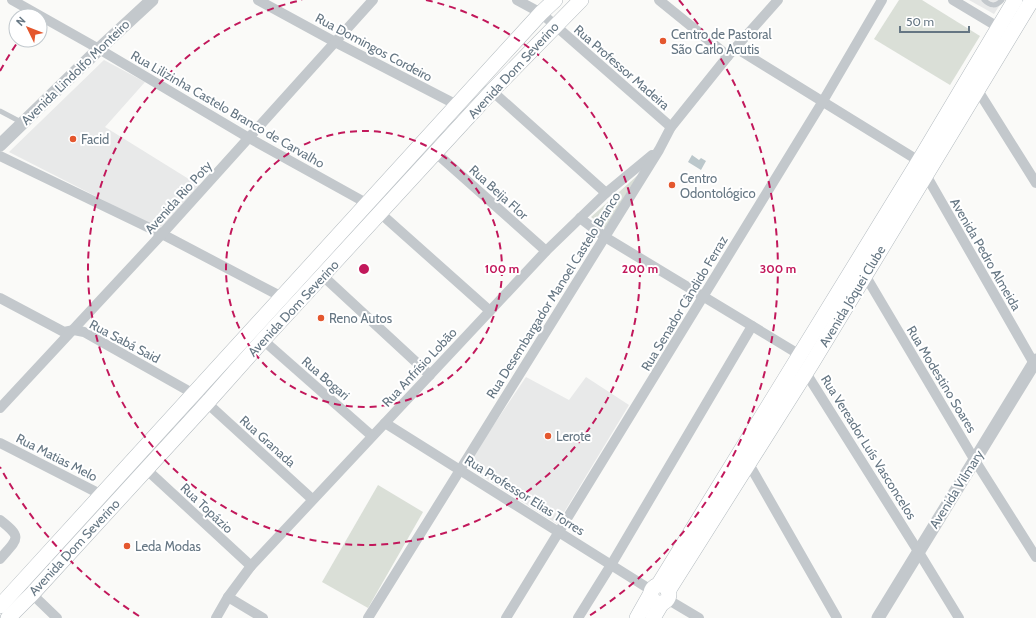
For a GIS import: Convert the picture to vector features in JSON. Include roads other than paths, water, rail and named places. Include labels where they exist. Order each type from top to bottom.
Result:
[{"type":"main road","name":"Avenida Dom Severino","points":[[8,618],[32,594],[323,276],[457,105],[541,13],[555,0]]},
{"type":"main road","name":"Avenida Dom Severino","points":[[0,606],[282,297],[374,209],[436,153],[492,91],[580,0]]},
{"type":"main road","name":"Avenida Jóquei Clube","points":[[636,618],[660,594],[749,464],[806,372],[977,89],[1004,30],[1015,0]]},
{"type":"main road","name":"Avenida Jóquei Clube","points":[[653,618],[660,594],[800,355],[919,160],[1004,30],[1032,0]]},
{"type":"street","name":"Rua Lilizinha Castelo Branco de Carvalho","points":[[12,0],[374,209],[490,311]]},
{"type":"street","name":"Avenida Lindolfo Monteiro","points":[[0,145],[22,122],[152,0]]},
{"type":"street","name":"Rua Domingos Cordeiro","points":[[258,0],[335,42],[457,105]]},
{"type":"street","name":"Avenida Rio Poty","points":[[0,408],[162,234],[373,0]]},
{"type":"street","name":"Rua Professor Madeira","points":[[517,0],[541,13],[671,127]]},
{"type":"street","points":[[659,0],[728,56]]},
{"type":"street","name":"Rua Desembargador Manoel Castelo Branco","points":[[368,618],[659,150],[671,127],[728,56],[778,0]]},
{"type":"street","name":"Rua Senador Cândido Ferraz","points":[[506,618],[823,102],[882,0]]},
{"type":"street","points":[[953,0],[1004,30]]},
{"type":"street","points":[[736,48],[919,160]]},
{"type":"street","points":[[977,89],[1036,183]]},
{"type":"street","points":[[492,91],[606,193]]},
{"type":"street","name":"Rua Anfrísio Lobão","points":[[216,618],[228,597],[251,566],[312,499],[546,251],[606,193],[659,150]]},
{"type":"street","name":"Rua Beija Flor","points":[[436,153],[546,251]]},
{"type":"street","points":[[0,156],[162,234],[282,297]]},
{"type":"street","name":"Avenida Pedro Almeida","points":[[919,160],[926,175],[1035,364]]},
{"type":"street","points":[[580,218],[605,237],[800,355]]},
{"type":"street","name":"Rua Modestino Soares","points":[[865,275],[974,459],[1036,557]]},
{"type":"street","points":[[323,276],[430,375]]},
{"type":"street","name":"Rua Sabá Said","points":[[0,298],[64,332],[74,330],[84,332],[194,394],[207,403]]},
{"type":"street","points":[[578,618],[611,565],[752,326]]},
{"type":"street","name":"Rua Bogari","points":[[263,340],[372,436]]},
{"type":"street","name":"Rua Vereador Luís Vasconcelos","points":[[800,355],[806,372],[959,618]]},
{"type":"street","name":"Avenida Vilmary","points":[[878,618],[974,459],[1035,364]]},
{"type":"street","name":"Rua Granada","points":[[207,403],[312,499]]},
{"type":"street","name":"Rua Professor Elias Torres","points":[[385,423],[611,565],[699,618]]},
{"type":"street","name":"Rua Matias Melo","points":[[0,443],[102,495]]},
{"type":"street","points":[[749,464],[837,618]]},
{"type":"street","name":"Rua Topázio","points":[[146,469],[251,566]]},
{"type":"street","points":[[0,520],[16,535],[15,540],[0,559]]},
{"type":"street","points":[[32,594],[57,618]]},
{"type":"street","points":[[228,597],[263,618]]},
{"type":"lane","points":[[984,0],[988,4],[994,5],[998,4],[1002,0]]},
{"type":"lane","points":[[0,112],[22,122]]},
{"type":"place","name":"Centro de Pastoral São Carlo Acutis","points":[[663,41]]},
{"type":"place","name":"Facid","points":[[73,139]]},
{"type":"place","name":"Centro Odontológico","points":[[672,185]]},
{"type":"place","name":"Reno Autos","points":[[321,318]]},
{"type":"place","name":"Lerote","points":[[548,436]]},
{"type":"place","name":"Leda Modas","points":[[127,546]]}]
